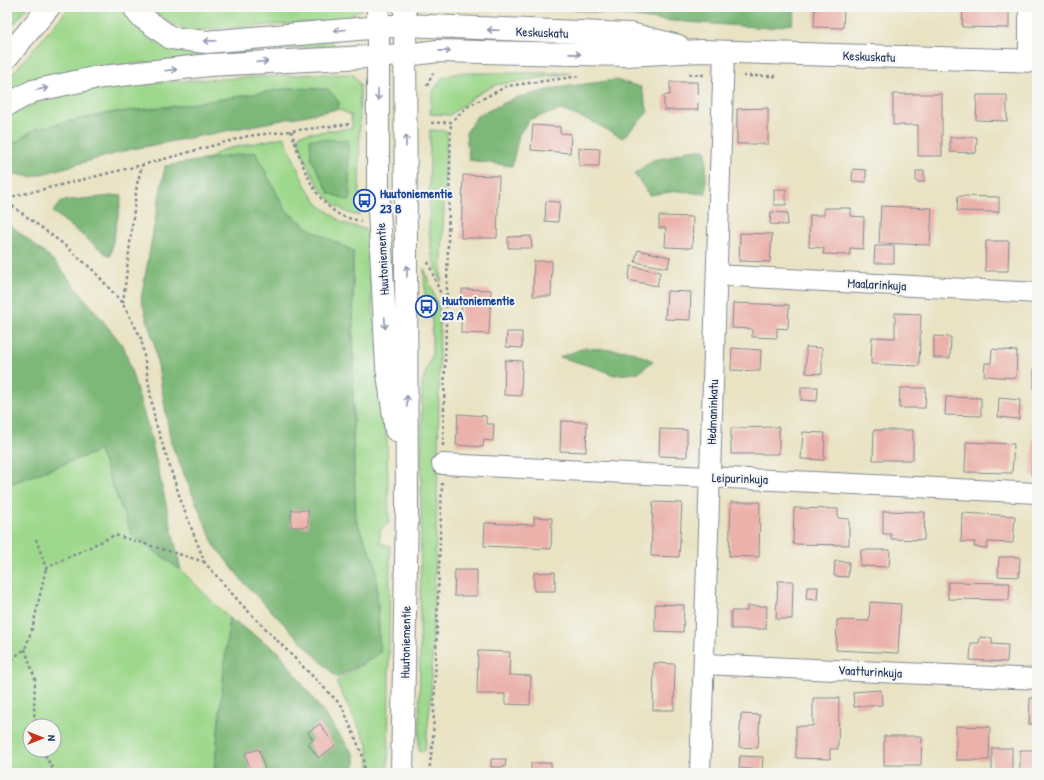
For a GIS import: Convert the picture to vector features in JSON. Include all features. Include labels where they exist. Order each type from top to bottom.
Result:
[{"type":"main road","points":[[7,57],[49,7]]},
{"type":"main road","name":"Keskuskatu","points":[[134,7],[139,15],[171,38],[206,42],[378,17],[405,16],[630,34],[700,51]]},
{"type":"main road","name":"Huutoniementie","points":[[402,773],[407,510],[405,16]]},
{"type":"main road","name":"Huutoniementie","points":[[378,17],[378,189],[387,367],[407,510]]},
{"type":"main road","name":"Keskuskatu","points":[[7,104],[33,91],[94,78],[209,65],[406,55],[438,51],[626,55],[700,51],[1033,61]]},
{"type":"street","points":[[1029,7],[1033,61]]},
{"type":"street","name":"Hedmaninkatu","points":[[700,773],[724,52]]},
{"type":"street","name":"Maalarinkuja","points":[[717,275],[1037,293]]},
{"type":"street","name":"Leipurinkuja","points":[[442,464],[1037,493]]},
{"type":"street","name":"Vaatturinkuja","points":[[704,664],[1037,679]]},
{"type":"path","points":[[426,88],[435,69],[438,51]]},
{"type":"path","points":[[431,123],[452,122],[467,107],[507,86],[582,76]]},
{"type":"path","points":[[429,773],[433,739],[435,694],[452,122]]},
{"type":"path","points":[[7,198],[142,165],[248,136],[349,124]]},
{"type":"path","points":[[291,131],[302,164],[318,196],[338,214],[364,222]]},
{"type":"path","points":[[122,304],[137,184],[142,165]]},
{"type":"path","points":[[7,202],[62,243],[94,271],[122,304],[140,338],[155,421],[182,504],[205,562],[243,606],[342,706],[364,759],[364,773]]},
{"type":"path","points":[[427,260],[446,309]]},
{"type":"path","points":[[46,568],[115,535],[205,562]]},
{"type":"path","points":[[7,663],[25,650],[33,626],[46,568],[36,539]]},
{"type":"path","points":[[25,650],[35,679],[35,718]]},
{"type":"path","points":[[47,758],[55,773]]},
{"type":"green space","points":[[7,7],[28,7],[7,32]]},
{"type":"green space","points":[[70,7],[122,7],[137,27],[156,42],[179,49],[329,39],[335,45],[81,69],[37,79],[7,93],[7,80]]},
{"type":"green space","points":[[147,7],[364,7],[346,20],[188,31],[161,19]]},
{"type":"green space","points":[[550,7],[796,7],[792,24],[769,28],[659,20]]},
{"type":"green space","points":[[458,73],[571,73],[495,85],[475,96],[450,115],[430,114],[432,93],[442,78]]},
{"type":"green space","points":[[317,74],[353,74],[360,85],[359,216],[347,212],[336,205],[319,186],[306,162],[298,138],[301,134],[352,128],[351,115],[338,109],[339,102],[176,106],[108,113],[35,129],[7,148],[7,117],[29,106],[76,92],[100,87],[150,82]]},
{"type":"green space","points":[[615,80],[641,87],[648,112],[623,138],[591,121],[561,110],[530,119],[519,134],[512,166],[469,160],[466,133],[477,116],[515,98],[557,88]]},
{"type":"green space","points":[[291,88],[328,89],[339,102],[338,109],[128,150],[31,177],[10,173],[7,169],[7,148],[35,129],[108,113],[176,106]]},
{"type":"green space","points":[[430,130],[447,131],[441,282],[432,257],[429,229]]},
{"type":"green space","points":[[284,137],[305,185],[318,204],[343,223],[368,230],[370,281],[387,444],[389,523],[380,530],[380,543],[390,546],[388,773],[369,773],[368,745],[336,682],[380,653],[376,566],[356,520],[353,436],[353,251],[313,231],[286,211],[255,152],[206,160],[222,150]]},
{"type":"green space","points":[[310,139],[348,140],[350,201],[329,193],[311,159]]},
{"type":"green space","points":[[688,150],[706,150],[706,194],[677,191],[650,195],[634,174],[653,160],[670,157]]},
{"type":"green space","points":[[255,152],[286,211],[313,231],[353,251],[353,436],[356,520],[376,566],[380,653],[337,678],[245,584],[214,545],[171,443],[154,343],[141,299],[165,166]]},
{"type":"green space","points":[[122,195],[110,257],[53,212],[61,201]]},
{"type":"green space","points":[[7,222],[56,263],[124,347],[150,434],[181,570],[132,535],[99,451],[7,485]]},
{"type":"green space","points":[[424,268],[440,311],[438,466],[431,699],[425,751],[419,751],[422,383],[432,355],[432,301],[425,295]]},
{"type":"green space","points":[[584,348],[630,351],[653,361],[638,373],[614,375],[597,368],[560,357]]},
{"type":"green space","points":[[99,451],[132,535],[181,570],[229,618],[214,773],[7,773],[7,485]]},
{"type":"green space","points":[[229,618],[279,652],[355,756],[355,773],[214,773]]},
{"type":"building","points":[[815,7],[844,7],[843,28],[814,27]]},
{"type":"building","points":[[963,7],[1009,7],[1009,28],[962,27]]},
{"type":"building","points":[[670,82],[697,82],[698,110],[664,110],[664,95],[670,95]]},
{"type":"building","points":[[893,94],[942,94],[942,156],[918,156],[918,125],[893,125]]},
{"type":"building","points":[[977,95],[1007,95],[1007,121],[976,120]]},
{"type":"building","points":[[768,108],[768,144],[737,144],[737,109]]},
{"type":"building","points":[[533,125],[560,127],[560,133],[571,134],[570,153],[531,150]]},
{"type":"building","points":[[950,137],[977,137],[976,153],[950,152]]},
{"type":"building","points":[[579,148],[600,149],[599,166],[579,166]]},
{"type":"building","points":[[853,169],[866,170],[866,182],[852,181]]},
{"type":"building","points":[[916,171],[924,171],[924,182],[916,182]]},
{"type":"building","points":[[463,175],[499,176],[497,238],[461,238]]},
{"type":"building","points":[[774,189],[786,189],[786,205],[774,205]]},
{"type":"building","points":[[958,196],[999,197],[999,212],[957,211]]},
{"type":"building","points":[[546,201],[560,202],[558,222],[545,221]]},
{"type":"building","points":[[881,206],[932,208],[930,245],[879,243]]},
{"type":"building","points":[[824,208],[851,208],[851,216],[864,217],[863,249],[850,248],[850,255],[823,254],[824,248],[809,247],[810,215],[824,215]]},
{"type":"building","points":[[771,212],[788,213],[787,225],[770,224]]},
{"type":"building","points":[[659,216],[693,217],[692,248],[665,247],[666,228],[659,228]]},
{"type":"building","points":[[740,233],[772,234],[770,262],[739,261]]},
{"type":"building","points":[[531,236],[532,248],[508,248],[508,237]]},
{"type":"building","points":[[986,241],[1009,241],[1008,271],[985,271]]},
{"type":"building","points":[[875,246],[894,246],[894,263],[874,263]]},
{"type":"building","points":[[638,250],[670,257],[668,268],[635,262]]},
{"type":"building","points":[[534,261],[552,261],[551,296],[533,296]]},
{"type":"building","points":[[631,266],[660,272],[657,286],[628,280]]},
{"type":"building","points":[[462,289],[491,290],[489,334],[461,333]]},
{"type":"building","points":[[667,291],[691,292],[690,320],[665,319]]},
{"type":"building","points":[[733,303],[789,305],[788,329],[777,328],[777,338],[752,337],[752,329],[732,328]]},
{"type":"building","points":[[895,313],[921,314],[919,366],[871,364],[872,337],[895,338]]},
{"type":"building","points":[[507,332],[522,332],[522,348],[506,347]]},
{"type":"building","points":[[934,336],[951,337],[950,358],[934,358]]},
{"type":"building","points":[[806,347],[822,348],[822,374],[806,373]]},
{"type":"building","points":[[732,348],[761,350],[760,371],[731,370]]},
{"type":"building","points":[[992,349],[1017,351],[1016,378],[984,376],[985,363],[991,363]]},
{"type":"building","points":[[505,360],[522,361],[521,396],[504,395]]},
{"type":"building","points":[[1034,369],[1037,369],[1037,390],[1034,390]]},
{"type":"building","points":[[801,387],[818,387],[817,401],[801,400]]},
{"type":"building","points":[[900,388],[926,388],[925,408],[899,408]]},
{"type":"building","points":[[946,397],[981,398],[981,416],[945,415]]},
{"type":"building","points":[[999,398],[1020,400],[1019,419],[998,417]]},
{"type":"building","points":[[458,414],[486,416],[486,424],[494,424],[493,441],[484,440],[483,447],[456,445]]},
{"type":"building","points":[[561,421],[587,422],[586,452],[560,451]]},
{"type":"building","points":[[779,427],[779,454],[731,454],[731,428]]},
{"type":"building","points":[[660,429],[687,430],[687,457],[659,456]]},
{"type":"building","points":[[874,430],[913,430],[913,460],[873,460]]},
{"type":"building","points":[[803,432],[825,433],[824,460],[801,459]]},
{"type":"building","points":[[1033,438],[1037,438],[1037,475],[1031,475]]},
{"type":"building","points":[[966,442],[1014,444],[1012,473],[965,472]]},
{"type":"building","points":[[653,502],[682,503],[679,557],[651,556]]},
{"type":"building","points":[[731,502],[760,502],[759,557],[729,556]]},
{"type":"building","points":[[794,508],[838,509],[838,518],[849,519],[849,545],[793,544]]},
{"type":"building","points":[[291,510],[308,510],[308,527],[291,527]]},
{"type":"building","points":[[883,511],[925,512],[924,540],[891,539],[891,534],[883,534]]},
{"type":"building","points":[[962,513],[1015,516],[1013,543],[988,542],[987,548],[974,547],[975,542],[961,542]]},
{"type":"building","points":[[534,517],[552,518],[551,549],[484,546],[485,523],[534,525]]},
{"type":"building","points":[[861,550],[890,550],[889,567],[860,566]]},
{"type":"building","points":[[999,557],[1020,557],[1019,577],[998,576]]},
{"type":"building","points":[[835,561],[849,562],[848,577],[834,576]]},
{"type":"building","points":[[455,570],[477,570],[477,596],[454,596]]},
{"type":"building","points":[[555,572],[555,591],[534,591],[534,573]]},
{"type":"building","points":[[778,581],[793,581],[792,619],[776,619]]},
{"type":"building","points":[[948,582],[1010,583],[1009,600],[948,599]]},
{"type":"building","points":[[807,587],[818,587],[817,600],[806,599]]},
{"type":"building","points":[[870,602],[901,604],[898,653],[836,650],[837,620],[869,621]]},
{"type":"building","points":[[655,604],[684,605],[683,632],[655,631]]},
{"type":"building","points":[[747,606],[767,606],[766,629],[731,629],[731,611],[747,611]]},
{"type":"building","points":[[980,637],[992,638],[992,644],[1008,645],[1007,662],[970,660],[971,643],[979,643]]},
{"type":"building","points":[[478,651],[510,652],[509,675],[531,676],[530,705],[505,704],[505,694],[477,694]]},
{"type":"building","points":[[654,663],[675,664],[674,710],[653,710]]},
{"type":"building","points":[[881,690],[882,705],[854,707],[853,692]]},
{"type":"building","points":[[813,698],[839,698],[838,749],[830,749],[830,759],[796,758],[796,726],[813,726]]},
{"type":"building","points":[[1030,698],[1037,698],[1037,724],[1029,724]]},
{"type":"building","points":[[741,714],[760,715],[758,748],[739,747]]},
{"type":"building","points":[[320,724],[335,746],[318,758],[308,743],[313,740],[308,732]]},
{"type":"building","points":[[956,726],[990,727],[989,760],[956,760]]},
{"type":"building","points":[[884,736],[922,736],[921,765],[884,765]]},
{"type":"building","points":[[992,748],[1012,748],[1012,773],[992,773]]},
{"type":"building","points":[[259,749],[266,773],[251,773],[245,753]]},
{"type":"building","points":[[1020,750],[1037,750],[1037,773],[1020,773]]},
{"type":"building","points":[[740,756],[763,757],[762,770],[739,768]]},
{"type":"building","points":[[491,759],[506,759],[505,767],[491,767]]},
{"type":"building","points":[[531,763],[551,763],[551,773],[531,773]]},
{"type":"building","points":[[621,770],[649,772],[649,773],[621,773]]},
{"type":"place","name":"Huutoniementie 23 B","points":[[364,200]]},
{"type":"place","name":"Huutoniementie 23 A","points":[[427,307]]}]
